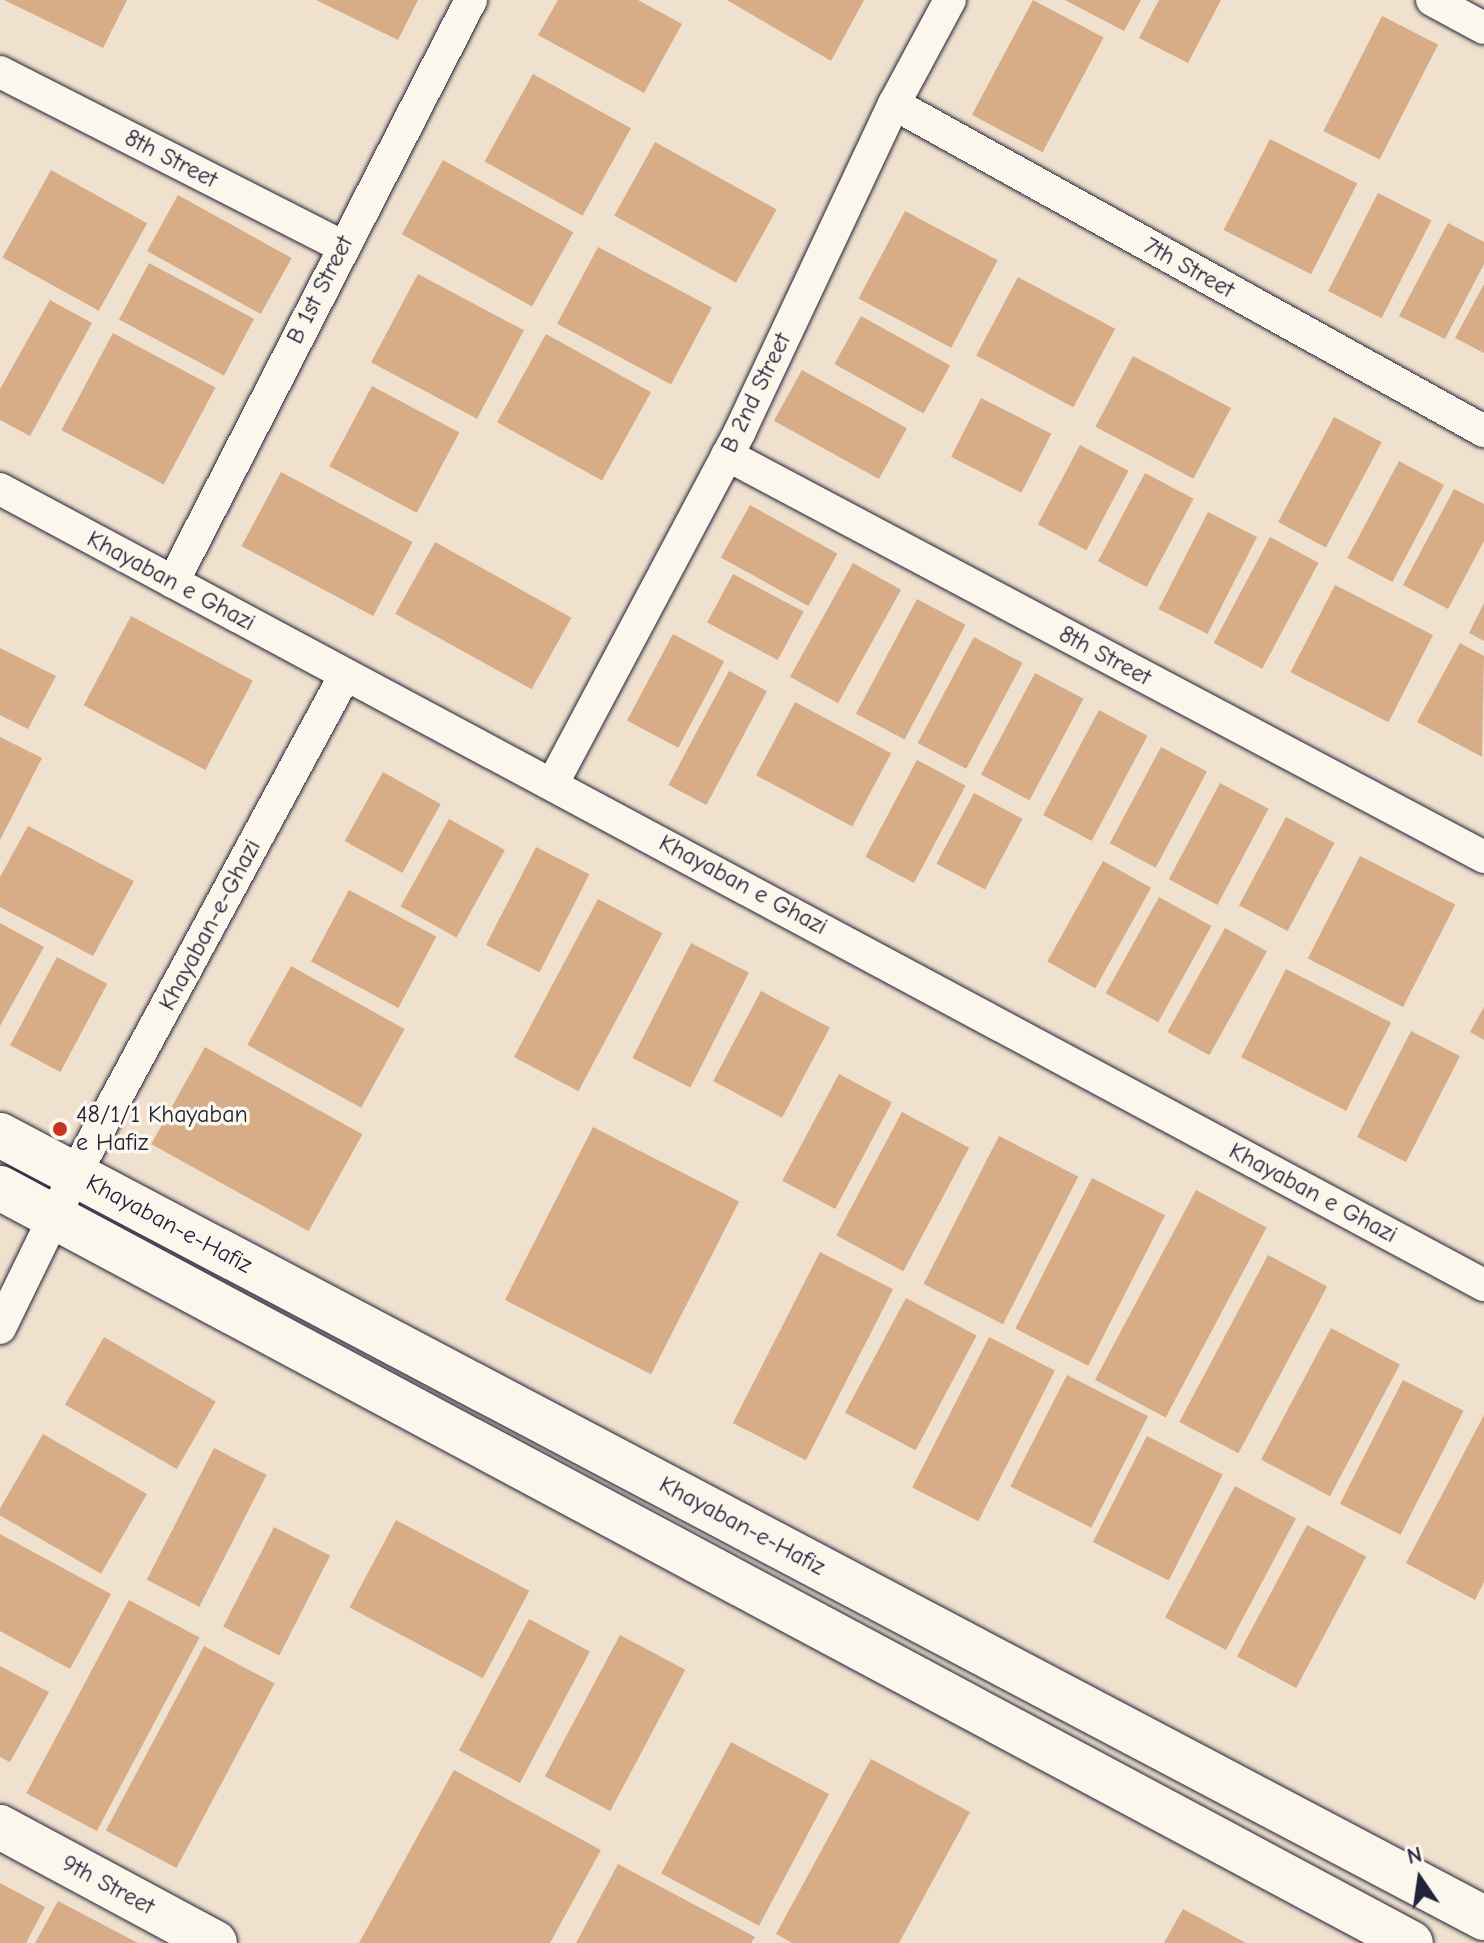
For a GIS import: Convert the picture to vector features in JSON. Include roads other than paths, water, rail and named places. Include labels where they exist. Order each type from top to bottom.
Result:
[{"type":"main road","name":"Khayaban-e-Hafiz","points":[[0,1135],[1484,1918]]},
{"type":"main road","name":"Khayaban-e-Hafiz","points":[[0,1188],[1411,1943]]},
{"type":"main road","name":"9th Street","points":[[0,1827],[215,1943]]},
{"type":"street","name":"B 1st Street","points":[[173,582],[342,246],[471,0]]},
{"type":"street","name":"B 2nd Street","points":[[553,783],[727,455],[894,104],[950,0]]},
{"type":"street","points":[[1432,0],[1484,28]]},
{"type":"street","name":"8th Street","points":[[0,72],[342,246]]},
{"type":"street","name":"7th Street","points":[[894,104],[1484,431]]},
{"type":"street","name":"8th Street","points":[[727,455],[1484,857]]},
{"type":"street","name":"Khayaban e Ghazi","points":[[0,489],[1484,1285]]},
{"type":"street","name":"Khayaban-e-Ghazi","points":[[0,1328],[75,1174],[345,675]]},
{"type":"place","name":"48/1/1 Khayaban e Hafiz","points":[[60,1129]]}]
